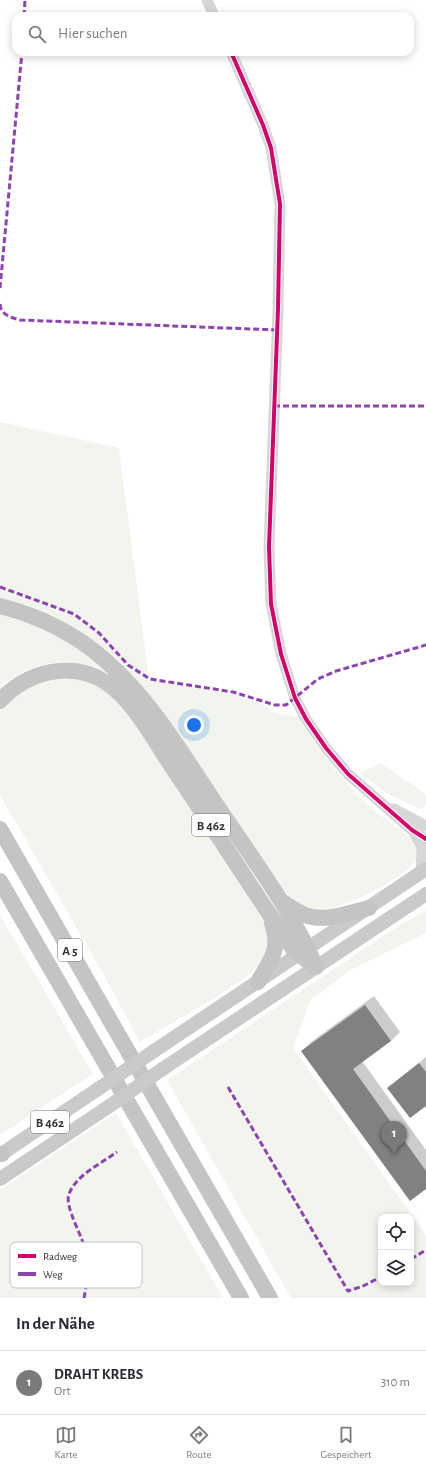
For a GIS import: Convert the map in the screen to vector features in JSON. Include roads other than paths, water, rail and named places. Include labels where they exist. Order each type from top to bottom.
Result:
[{"type":"highway","points":[[0,606],[42,620],[76,637],[107,661],[138,693],[174,742],[274,905],[304,938],[304,952],[316,967]]},
{"type":"highway","name":"B 462","points":[[0,701],[8,692],[27,680],[46,672],[66,670],[89,675],[107,682],[128,702],[274,905],[277,942],[275,952],[258,982]]},
{"type":"highway","name":"A 5","points":[[0,829],[270,1298]]},
{"type":"highway","name":"A 5","points":[[0,881],[241,1298]]},
{"type":"highway","points":[[274,905],[316,918],[325,918],[369,908]]},
{"type":"main road","name":"B 462","points":[[1,1154],[423,871]]},
{"type":"main road","name":"B 462","points":[[0,1179],[426,894]]},
{"type":"street","points":[[206,0],[212,12]]},
{"type":"street","points":[[233,56],[263,125],[272,155],[280,204],[279,294],[269,547],[269,585],[273,622],[286,674],[306,719],[326,748],[348,774],[412,830],[426,839]]},
{"type":"street","points":[[383,804],[426,826]]},
{"type":"street","points":[[412,830],[422,847],[423,871]]},
{"type":"place","name":"DRAHT KREBS","points":[[394,1154]]}]
